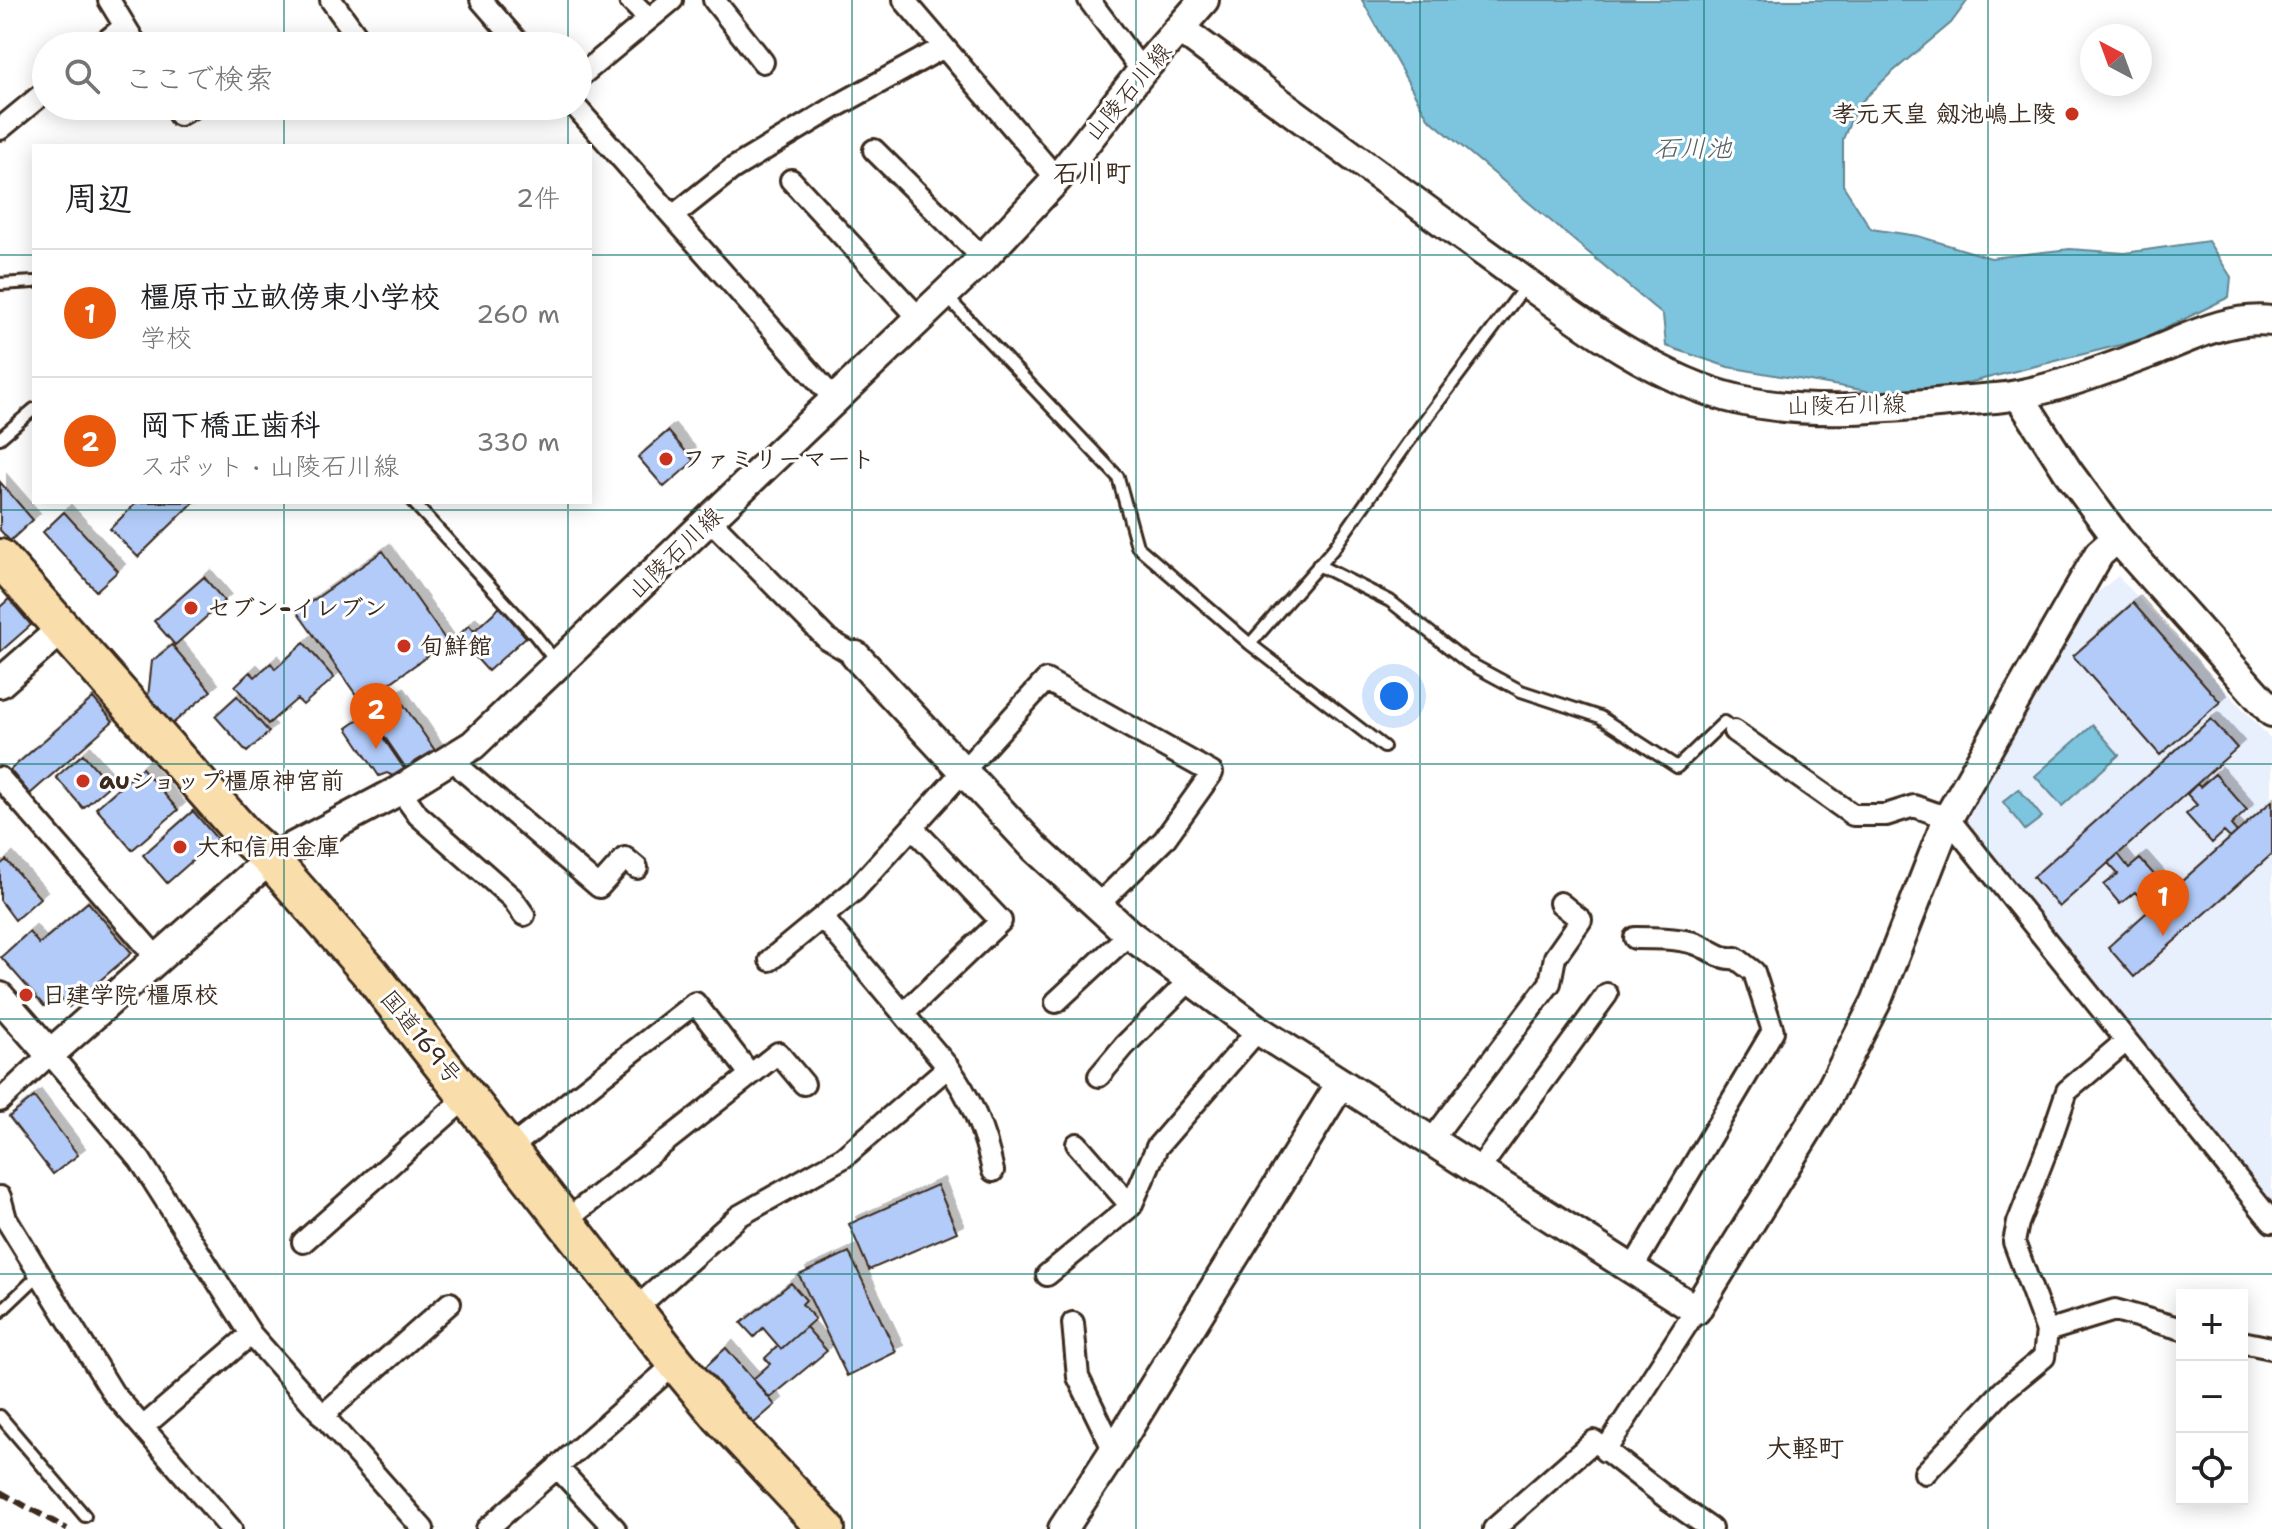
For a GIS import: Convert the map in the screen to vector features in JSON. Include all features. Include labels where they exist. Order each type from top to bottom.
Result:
[{"type":"highway","name":"国道169号","points":[[0,558],[371,974],[633,1311],[721,1417],[826,1529]]},
{"type":"street","points":[[109,0],[129,32]]},
{"type":"street","points":[[332,0],[354,32]]},
{"type":"street","points":[[481,0],[509,32]]},
{"type":"street","points":[[630,0],[649,19]]},
{"type":"street","points":[[592,66],[672,0]]},
{"type":"street","points":[[714,0],[763,62]]},
{"type":"street","points":[[904,0],[1057,179]]},
{"type":"street","points":[[1089,0],[1142,71]]},
{"type":"street","points":[[1180,29],[1204,0]]},
{"type":"street","points":[[118,32],[125,26]]},
{"type":"street","name":"山陵石川線","points":[[50,1054],[270,859],[400,790],[473,745],[983,258],[1057,179],[1142,71],[1180,29],[1527,283],[1674,378],[1737,399],[1786,409],[1839,410],[2019,396],[2133,359],[2224,324],[2272,321]]},
{"type":"street","points":[[673,216],[732,169],[944,47]]},
{"type":"street","points":[[0,129],[32,103]]},
{"type":"street","points":[[587,120],[835,400]]},
{"type":"street","points":[[874,150],[983,258]]},
{"type":"street","points":[[791,180],[919,318]]},
{"type":"street","points":[[2019,396],[2068,472],[2117,538],[2272,712]]},
{"type":"street","points":[[710,520],[827,639],[856,656],[1035,848],[1129,934],[1258,1030],[1696,1310]]},
{"type":"street","points":[[1605,1451],[1823,1105],[1876,1002],[1948,818],[2099,554],[2117,538]]},
{"type":"street","points":[[0,683],[63,628]]},
{"type":"street","points":[[770,960],[855,890],[1046,680],[1212,773],[1164,840],[1097,906]]},
{"type":"street","points":[[1734,731],[1853,815],[1886,815],[1914,806],[1948,818],[2272,1222]]},
{"type":"street","points":[[453,757],[464,771],[599,887],[625,858],[637,868]]},
{"type":"street","points":[[0,778],[157,958]]},
{"type":"street","points":[[400,790],[418,815],[512,898],[524,915]]},
{"type":"street","points":[[904,1013],[1001,921],[912,827]]},
{"type":"street","points":[[1431,1141],[1550,983],[1555,957],[1581,920],[1560,903]]},
{"type":"street","points":[[823,918],[948,1067],[971,1102],[986,1139],[993,1171]]},
{"type":"street","points":[[1056,1002],[1129,934]]},
{"type":"street","points":[[1632,1269],[1773,1031],[1754,972],[1736,958],[1725,959],[1698,944],[1671,938],[1635,938]]},
{"type":"street","points":[[1099,1076],[1125,1045],[1190,980]]},
{"type":"street","points":[[1478,1171],[1607,994]]},
{"type":"street","points":[[0,997],[140,1160],[251,1334],[423,1529]]},
{"type":"street","points":[[509,1149],[695,1003],[750,1074]]},
{"type":"street","points":[[1047,1275],[1131,1206],[1157,1147],[1258,1030]]},
{"type":"street","points":[[30,1031],[71,1033]]},
{"type":"street","points":[[1925,1473],[2004,1390],[2044,1357],[2047,1331],[2014,1242],[2018,1223],[2067,1091],[2126,1041]]},
{"type":"street","points":[[564,1222],[778,1053],[804,1084]]},
{"type":"street","points":[[3,1096],[50,1054]]},
{"type":"street","points":[[633,1311],[739,1216],[844,1157],[948,1067]]},
{"type":"street","points":[[1063,1529],[1341,1083]]},
{"type":"street","points":[[303,1242],[468,1096]]},
{"type":"street","points":[[1077,1144],[1131,1206]]},
{"type":"street","points":[[0,1197],[6,1219],[113,1393],[231,1529]]},
{"type":"street","points":[[322,1416],[450,1303]]},
{"type":"street","points":[[2047,1331],[2115,1310],[2176,1327]]},
{"type":"street","points":[[1073,1323],[1078,1377],[1114,1451]]},
{"type":"street","points":[[143,1427],[251,1334]]},
{"type":"street","points":[[2248,1343],[2271,1348]]},
{"type":"street","points":[[487,1529],[676,1363]]},
{"type":"street","points":[[1494,1529],[1594,1441],[1711,1529]]},
{"type":"street","points":[[557,1467],[615,1529]]},
{"type":"lane","points":[[0,284],[32,282]]},
{"type":"lane","points":[[1250,644],[1334,548],[1527,283]]},
{"type":"lane","points":[[946,295],[1118,477],[1137,546],[1250,644],[1384,747]]},
{"type":"lane","points":[[0,438],[32,411]]},
{"type":"lane","points":[[415,504],[558,664]]},
{"type":"lane","points":[[1318,565],[1390,601],[1467,662],[1521,691],[1600,717],[1677,767],[1724,722],[1734,731]]},
{"type":"lane","points":[[0,1312],[41,1273]]},
{"type":"lane","points":[[0,1416],[85,1516]]},
{"type":"shaded area","points":[[2118,576],[2272,740],[2272,1210],[1964,823],[2086,602]]},
{"type":"water","name":"石川池","points":[[1362,0],[1968,0],[1951,23],[1857,106],[1843,139],[1843,185],[1871,229],[1918,236],[1991,258],[2070,249],[2125,253],[2208,241],[2231,277],[2229,297],[2144,339],[1947,388],[1885,394],[1728,367],[1666,346],[1663,315],[1428,118]]},
{"type":"water","points":[[2093,725],[2119,755],[2062,806],[2035,776]]},
{"type":"water","points":[[2019,789],[2042,817],[2025,830],[2003,802]]},
{"type":"building","name":"ファミリーマート","points":[[668,431],[694,461],[664,487],[638,457]]},
{"type":"building","points":[[0,482],[33,520],[10,541],[0,530]]},
{"type":"building","points":[[135,504],[192,504],[138,557],[110,529]]},
{"type":"building","points":[[64,512],[118,571],[96,591],[43,532]]},
{"type":"building","points":[[383,551],[447,642],[362,703],[297,612]]},
{"type":"building","points":[[204,577],[224,601],[175,645],[154,621]]},
{"type":"building","points":[[9,599],[31,625],[0,652],[0,607]]},
{"type":"building","points":[[2133,603],[2220,702],[2160,755],[2073,656]]},
{"type":"building","points":[[500,607],[526,637],[488,671],[459,635],[469,625],[474,631]]},
{"type":"building","points":[[304,643],[334,678],[303,705],[297,699],[268,724],[235,686],[250,672],[255,677],[271,663],[275,669]]},
{"type":"building","points":[[172,645],[211,691],[172,724],[148,697],[152,661]]},
{"type":"building","points":[[397,695],[436,752],[408,771],[369,714]]},
{"type":"building","points":[[237,696],[269,732],[247,752],[215,716]]},
{"type":"building","points":[[93,698],[113,721],[30,794],[10,770]]},
{"type":"building","points":[[367,714],[405,770],[395,777],[387,773],[379,776],[347,728]]},
{"type":"building","points":[[2211,719],[2237,748],[2059,907],[2033,877]]},
{"type":"building","name":"auショップ橿原神宮前","points":[[83,754],[110,785],[83,808],[56,777]]},
{"type":"building","points":[[142,768],[178,810],[132,850],[96,808]]},
{"type":"building","points":[[2215,774],[2247,810],[2231,825],[2237,832],[2230,838],[2224,832],[2212,843],[2186,814],[2197,805],[2187,794]]},
{"type":"building","points":[[2272,801],[2272,854],[2134,977],[2108,947]]},
{"type":"building","name":"大和信用金庫","points":[[193,811],[217,839],[167,883],[143,855]]},
{"type":"building","points":[[2118,854],[2129,868],[2140,859],[2157,878],[2147,888],[2159,901],[2150,909],[2135,892],[2120,904],[2104,885],[2118,874],[2108,863]]},
{"type":"building","points":[[6,860],[40,898],[15,920],[0,900],[0,865]]},
{"type":"building","points":[[88,902],[132,953],[69,1007],[58,994],[44,1006],[1,957],[29,932],[39,944]]},
{"type":"building","points":[[34,1097],[78,1155],[53,1174],[9,1117]]},
{"type":"building","points":[[937,1185],[957,1232],[869,1270],[849,1224]]},
{"type":"building","points":[[849,1252],[896,1352],[847,1376],[799,1275]]},
{"type":"building","points":[[791,1283],[806,1300],[802,1304],[815,1319],[781,1349],[763,1328],[754,1337],[741,1323]]},
{"type":"building","points":[[806,1327],[827,1351],[770,1398],[753,1379],[770,1364],[765,1358],[778,1346],[781,1349]]},
{"type":"building","points":[[726,1348],[775,1405],[753,1424],[704,1368]]},
{"type":"railway","points":[[0,1492],[67,1529]]},
{"type":"place","name":"孝元天皇 劔池嶋上陵","points":[[2072,114]]},
{"type":"place","name":"ファミリーマート","points":[[666,459]]},
{"type":"place","name":"セブン-イレブン","points":[[191,608]]},
{"type":"place","name":"旬鮮館","points":[[404,646]]},
{"type":"place","name":"岡下橋正歯科","points":[[376,749]]},
{"type":"place","name":"auショップ橿原神宮前","points":[[83,781]]},
{"type":"place","name":"大和信用金庫","points":[[180,847]]},
{"type":"place","name":"橿原市立畝傍東小学校","points":[[2163,936]]},
{"type":"place","name":"日建学院 橿原校","points":[[26,995]]},
{"type":"district","name":"石川町","points":[[1092,173]]},
{"type":"district","name":"大軽町","points":[[1805,1448]]}]
